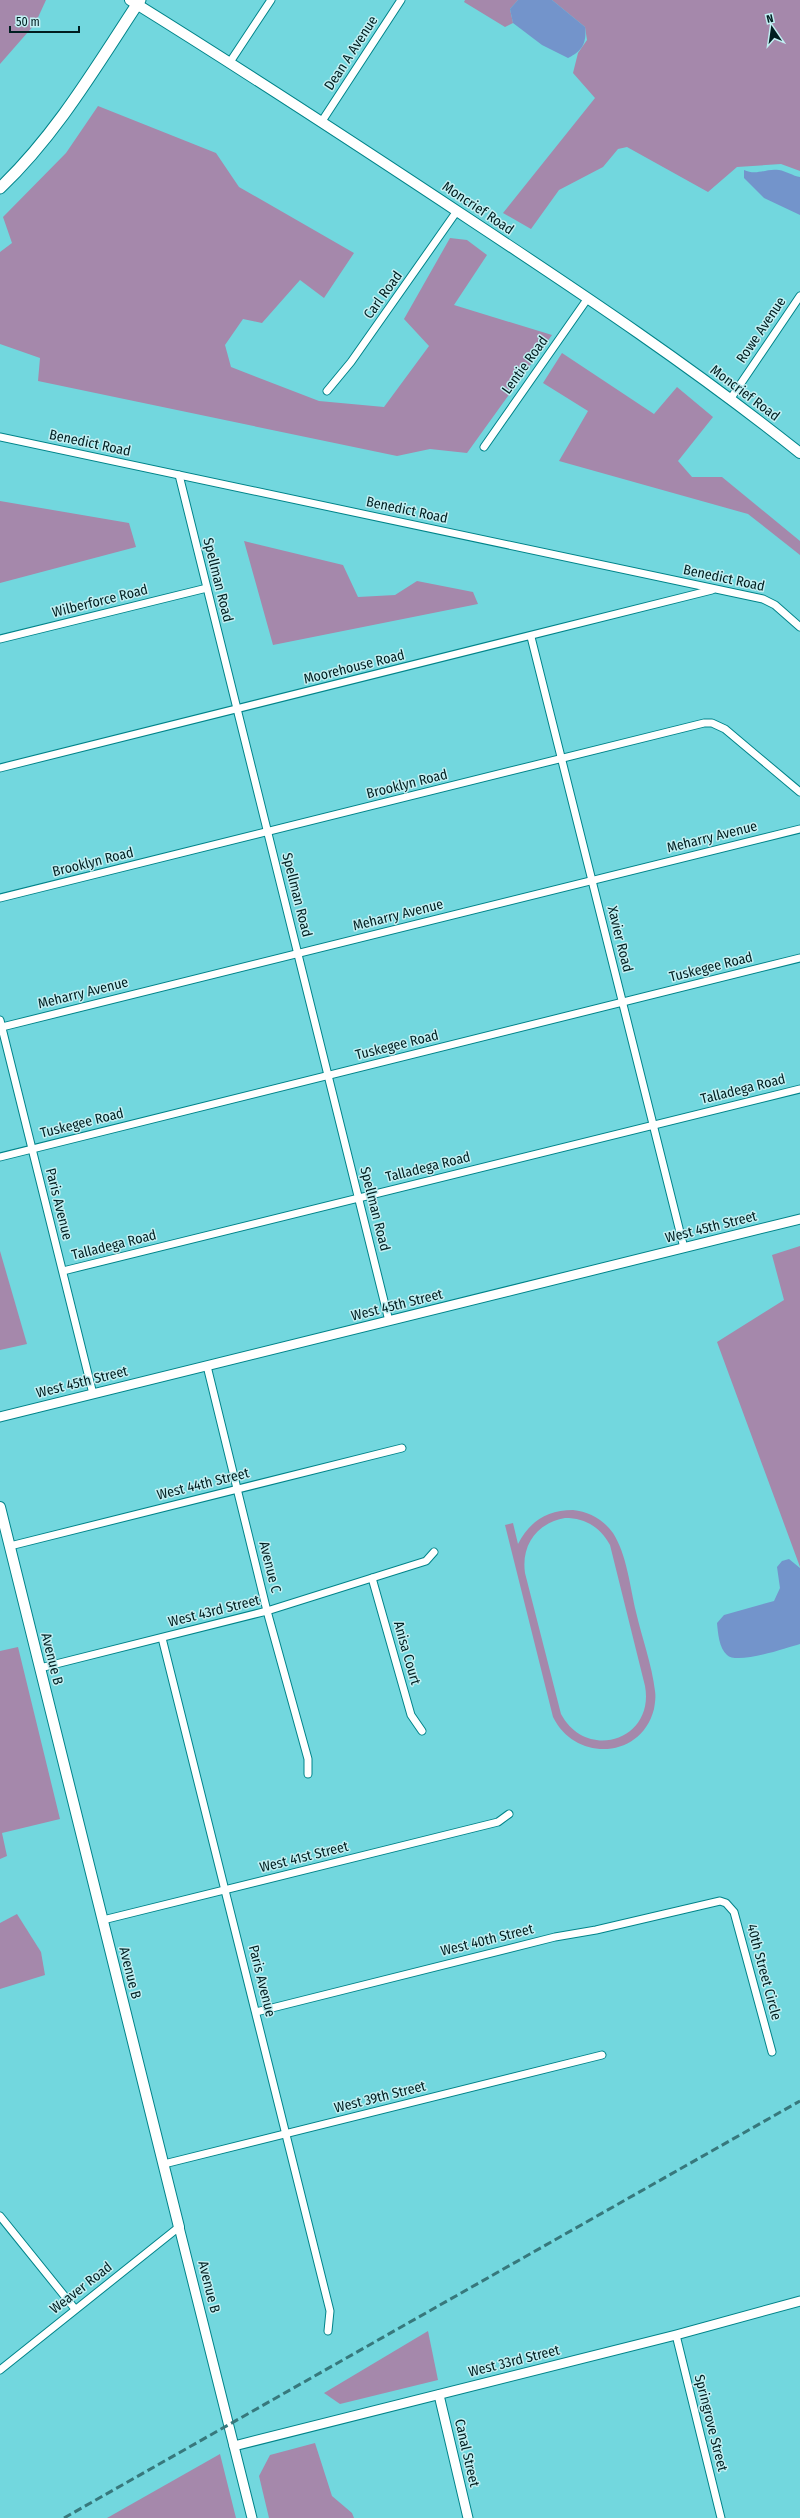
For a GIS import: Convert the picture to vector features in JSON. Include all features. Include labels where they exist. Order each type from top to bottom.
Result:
[{"type":"main road","name":"Moncrief Road","points":[[136,1],[322,121],[588,298],[731,398],[800,453]]},
{"type":"main road","points":[[0,188],[29,158],[63,115],[136,1]]},
{"type":"main road","name":"Avenue B","points":[[0,1507],[179,2227]]},
{"type":"street","points":[[230,62],[271,0]]},
{"type":"street","name":"Dean A Avenue","points":[[322,121],[401,0]]},
{"type":"street","name":"Carl Road","points":[[327,390],[355,356],[457,211]]},
{"type":"street","name":"Rowe Avenue","points":[[731,398],[800,296]]},
{"type":"street","name":"Lentie Road","points":[[484,447],[588,298]]},
{"type":"street","name":"Benedict Road","points":[[0,437],[770,602],[800,626]]},
{"type":"street","name":"Spellman Road","points":[[179,475],[389,1322]]},
{"type":"street","name":"Wilberforce Road","points":[[0,639],[207,588]]},
{"type":"street","name":"Moorehouse Road","points":[[0,768],[531,637],[714,589]]},
{"type":"street","name":"Xavier Road","points":[[531,637],[684,1248]]},
{"type":"street","name":"Brooklyn Road","points":[[0,898],[562,758],[712,723],[725,729],[800,792]]},
{"type":"street","name":"Meharry Avenue","points":[[1,1023],[298,954],[800,828]]},
{"type":"street","name":"Tuskegee Road","points":[[0,1157],[800,958]]},
{"type":"street","name":"Paris Avenue","points":[[1,1023],[93,1394]]},
{"type":"street","name":"Talladega Road","points":[[63,1271],[653,1124],[800,1089]]},
{"type":"street","name":"West 45th Street","points":[[0,1417],[389,1322],[800,1219]]},
{"type":"street","name":"Avenue C","points":[[207,1366],[267,1611],[308,1759],[308,1774]]},
{"type":"street","name":"West 44th Street","points":[[10,1546],[402,1448]]},
{"type":"street","name":"West 43rd Street","points":[[40,1668],[267,1611],[426,1561],[434,1552]]},
{"type":"street","name":"Anisa Court","points":[[372,1578],[411,1715],[422,1731]]},
{"type":"street","name":"Paris Avenue","points":[[162,1638],[330,2311],[328,2331]]},
{"type":"street","name":"West 41st Street","points":[[103,1920],[498,1822],[509,1814]]},
{"type":"street","name":"West 40th Street","points":[[256,2012],[555,1937],[596,1930],[713,1901],[726,1902]]},
{"type":"street","name":"40th Street Circle","points":[[726,1902],[734,1912],[772,2052]]},
{"type":"street","name":"West 39th Street","points":[[164,2164],[602,2055]]},
{"type":"street","points":[[0,2216],[75,2309]]},
{"type":"street","name":"Weaver Road","points":[[0,2370],[179,2227]]},
{"type":"street","name":"Avenue B","points":[[179,2227],[252,2518]]},
{"type":"street","name":"West 33rd Street","points":[[234,2446],[676,2335],[800,2301]]},
{"type":"street","name":"Springrove Street","points":[[676,2335],[721,2518]]},
{"type":"street","name":"Canal Street","points":[[438,2395],[468,2518]]},
{"type":"shaded area","points":[[0,0],[46,0],[35,24],[0,64]]},
{"type":"shaded area","points":[[465,0],[518,0],[510,9],[513,23],[505,27],[464,2]]},
{"type":"shaded area","points":[[552,0],[800,0],[800,171],[781,164],[737,167],[708,192],[627,147],[618,149],[603,167],[559,190],[531,229],[503,213],[595,98],[573,73],[578,53],[587,40],[585,27]]},
{"type":"shaded area","points":[[98,106],[216,153],[239,187],[354,253],[324,298],[300,280],[262,323],[243,319],[225,345],[231,367],[319,401],[384,407],[429,346],[404,319],[450,238],[467,240],[487,255],[454,305],[552,335],[467,453],[430,449],[397,456],[38,381],[40,358],[0,344],[0,252],[12,243],[3,217],[66,153]]},
{"type":"shaded area","points":[[562,353],[654,414],[677,387],[713,417],[678,461],[692,477],[722,477],[800,541],[800,555],[748,514],[559,461],[588,411],[543,383]]},
{"type":"shaded area","points":[[0,501],[129,523],[136,547],[0,583]]},
{"type":"shaded area","points":[[244,541],[343,565],[358,597],[395,595],[417,581],[473,592],[478,604],[273,645]]},
{"type":"shaded area","points":[[800,1246],[800,1567],[717,1342],[784,1300],[772,1255]]},
{"type":"shaded area","points":[[0,1251],[27,1344],[0,1350]]},
{"type":"shaded area","points":[[573,1510],[585,1512],[605,1524],[613,1533],[618,1542],[628,1571],[636,1612],[652,1671],[655,1698],[654,1709],[647,1726],[636,1738],[622,1746],[607,1749],[591,1748],[576,1742],[563,1732],[553,1717],[505,1525],[513,1523],[518,1544],[522,1536],[533,1524],[547,1515]],"holes":[[[565,1518],[572,1518],[585,1522],[597,1529],[602,1533],[610,1545],[645,1686],[645,1705],[640,1720],[630,1731],[616,1738],[602,1740],[586,1737],[572,1729],[561,1714],[525,1573],[524,1563],[526,1553],[533,1537],[546,1525]]]},
{"type":"shaded area","points":[[18,1647],[60,1819],[2,1833],[7,1856],[0,1859],[0,1651]]},
{"type":"shaded area","points":[[17,1914],[41,1952],[45,1975],[0,1989],[0,1923]]},
{"type":"shaded area","points":[[428,2331],[438,2380],[340,2404],[324,2393]]},
{"type":"shaded area","points":[[315,2443],[332,2496],[352,2513],[354,2518],[269,2518],[259,2476],[270,2455]]},
{"type":"shaded area","points":[[220,2454],[236,2518],[107,2518]]},
{"type":"water","points":[[518,0],[552,0],[585,27],[585,38],[580,49],[568,58],[542,45],[513,23],[510,9]]},
{"type":"water","points":[[744,170],[749,172],[757,172],[779,170],[800,177],[800,215],[764,198],[744,178]]},
{"type":"water","points":[[789,1559],[800,1568],[800,1644],[751,1657],[732,1658],[727,1655],[722,1648],[718,1636],[717,1623],[724,1615],[774,1601],[780,1588],[777,1567],[782,1561]]},
{"type":"railway","points":[[64,2518],[800,2101]]}]
